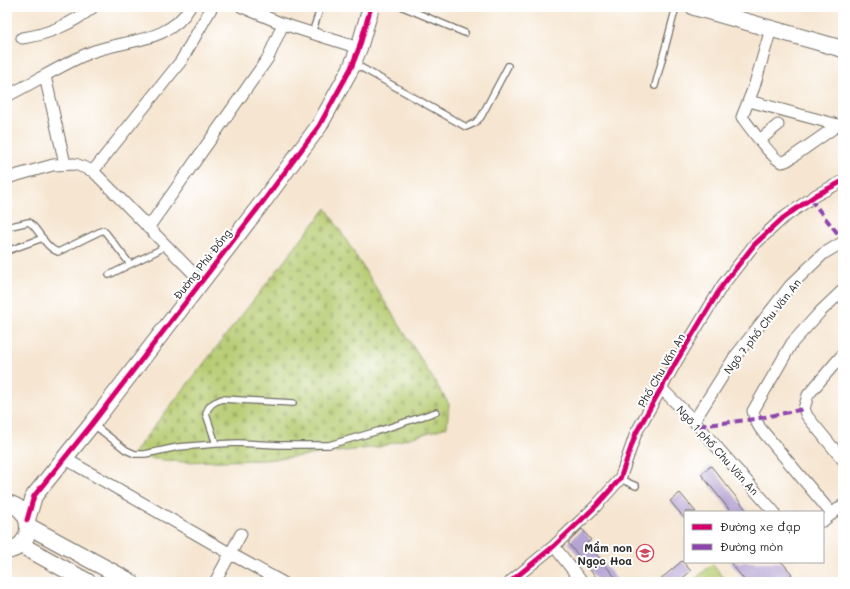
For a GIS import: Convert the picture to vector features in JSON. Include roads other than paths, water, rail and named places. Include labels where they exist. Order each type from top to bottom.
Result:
[{"type":"street","points":[[7,96],[61,66],[91,53],[159,35],[174,25],[190,7]]},
{"type":"street","points":[[93,171],[181,61],[212,7]]},
{"type":"street","points":[[242,7],[266,12],[283,24],[312,33],[356,55]]},
{"type":"street","name":"Đường Phù Đổng","points":[[14,548],[26,536],[27,523],[34,496],[92,424],[277,183],[318,126],[336,97],[356,55],[371,7]]},
{"type":"street","points":[[694,7],[723,11],[771,29],[843,49]]},
{"type":"street","points":[[22,38],[36,36],[66,24],[91,8]]},
{"type":"street","points":[[148,228],[268,58],[283,24]]},
{"type":"street","points":[[771,29],[754,87],[742,117],[778,160],[784,162],[840,125]]},
{"type":"street","points":[[45,76],[65,164]]},
{"type":"street","points":[[749,101],[840,125]]},
{"type":"street","points":[[760,140],[778,125]]},
{"type":"street","points":[[7,178],[53,165],[65,164],[75,164],[93,171],[201,281]]},
{"type":"street","name":"Phố Chu Văn An","points":[[510,582],[554,546],[596,506],[620,479],[636,433],[676,362],[722,286],[754,245],[783,218],[816,195],[843,181]]},
{"type":"street","name":"Ngõ 7 phố Chu Văn An","points":[[694,421],[734,358],[790,286],[823,254],[843,242]]},
{"type":"street","points":[[832,514],[760,428],[753,412],[792,343],[820,312],[843,290]]},
{"type":"street","points":[[843,354],[808,395],[804,409],[807,416],[843,460]]},
{"type":"street","name":"Ngõ 1 phố Chu Văn An","points":[[662,389],[694,421],[773,511]]},
{"type":"street","points":[[64,458],[282,582]]},
{"type":"street","name":"Đường Phù Đổng","points":[[10,504],[34,496]]},
{"type":"street","points":[[10,504],[22,511],[27,523],[131,582]]},
{"type":"street","points":[[824,520],[843,505]]},
{"type":"street","points":[[215,582],[241,534]]},
{"type":"street","points":[[554,546],[582,582]]},
{"type":"street","points":[[14,548],[88,582]]},
{"type":"lane","points":[[403,7],[465,33]]},
{"type":"lane","points":[[655,86],[676,7]]},
{"type":"lane","points":[[312,33],[318,12]]},
{"type":"lane","points":[[356,55],[466,127],[475,123],[481,117],[508,66]]},
{"type":"lane","points":[[7,227],[29,222],[35,226],[53,250],[58,252],[103,230],[130,264]]},
{"type":"lane","points":[[7,251],[43,238]]},
{"type":"lane","points":[[109,275],[159,250],[165,244]]},
{"type":"lane","points":[[216,444],[206,414],[207,409],[213,402],[222,399],[293,403]]},
{"type":"lane","points":[[92,424],[126,450],[135,454],[145,454],[178,447],[216,444],[238,443],[279,446],[329,445],[436,412]]},
{"type":"lane","points":[[620,479],[636,486]]},
{"type":"place","name":"Mầm non Ngọc Hoa","points":[[645,553]]}]
